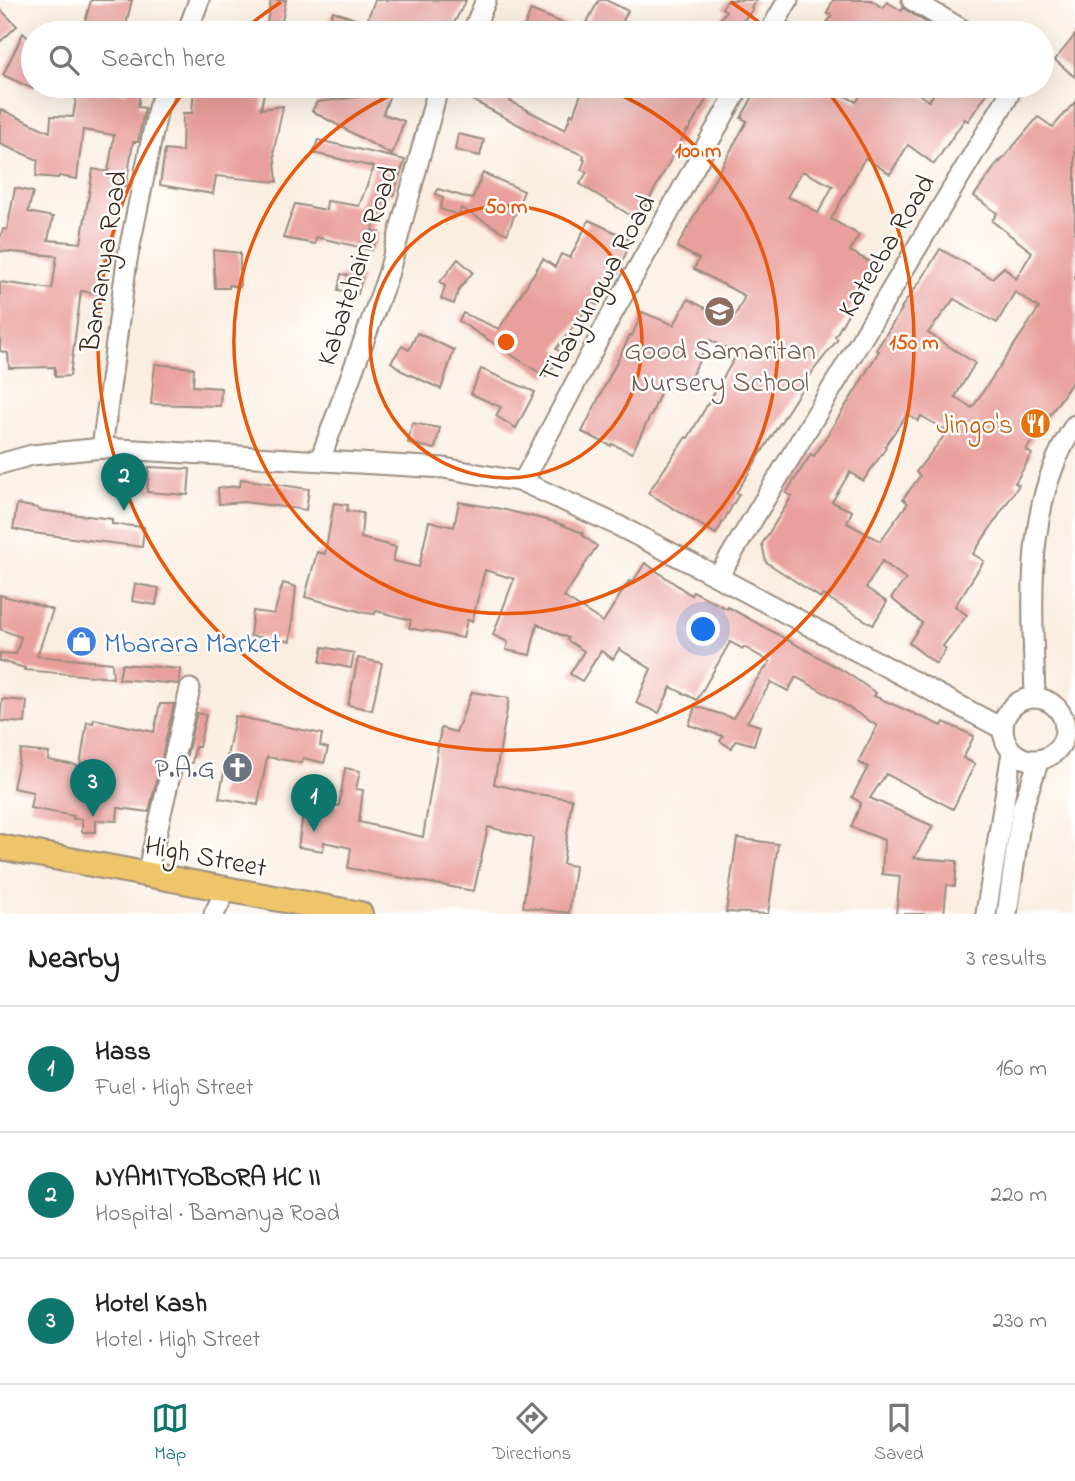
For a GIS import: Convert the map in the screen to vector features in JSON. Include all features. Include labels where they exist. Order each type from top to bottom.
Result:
[{"type":"main road","name":"High Street","points":[[0,847],[360,914]]},
{"type":"street","points":[[192,21],[200,0]]},
{"type":"street","points":[[477,21],[486,0]]},
{"type":"street","points":[[776,21],[788,0]]},
{"type":"street","points":[[912,0],[948,21]]},
{"type":"street","name":"Bamanya Road","points":[[102,448],[127,260],[162,98]]},
{"type":"street","name":"Kabatehaine Road","points":[[320,460],[388,275],[435,98]]},
{"type":"street","name":"Tibayungwa Road","points":[[523,482],[607,323],[733,98]]},
{"type":"street","name":"Kateeba Road","points":[[718,577],[1007,98]]},
{"type":"street","points":[[1035,698],[1034,586],[1038,528],[1044,492],[1063,443],[1075,425]]},
{"type":"street","points":[[0,464],[32,455],[102,448],[444,468],[523,482],[617,525],[1003,729]]},
{"type":"street","points":[[147,874],[190,689]]},
{"type":"street","points":[[1035,698],[1044,700],[1058,710],[1070,735],[1053,754],[1039,760],[1025,760],[1012,752],[1005,741],[1003,729],[1005,716],[1013,706],[1023,700],[1035,698]]},
{"type":"street","points":[[986,914],[1012,752]]},
{"type":"street","points":[[1007,914],[1022,809],[1039,760]]},
{"type":"street","points":[[214,914],[226,890]]},
{"type":"building","points":[[91,0],[132,0],[127,21],[85,21]]},
{"type":"building","points":[[271,0],[286,0],[282,21],[267,21]]},
{"type":"building","points":[[375,0],[466,0],[455,21],[367,21]]},
{"type":"building","points":[[599,0],[606,0],[628,11],[623,21],[587,21]]},
{"type":"building","points":[[728,0],[757,0],[743,21],[719,21],[726,11],[722,8]]},
{"type":"building","points":[[833,0],[871,0],[883,8],[887,2],[902,11],[903,8],[923,21],[828,21],[832,16],[827,13]]},
{"type":"building","points":[[0,9],[17,26],[0,42]]},
{"type":"building","points":[[531,10],[558,21],[527,21]]},
{"type":"building","points":[[333,11],[360,21],[329,21]]},
{"type":"building","points":[[1075,35],[1075,77],[1055,60]]},
{"type":"building","points":[[21,37],[21,83],[3,75]]},
{"type":"building","points":[[76,98],[139,98],[138,107],[145,108],[138,142],[133,142],[126,187],[122,186],[113,242],[107,241],[100,294],[81,291],[70,376],[55,377],[55,367],[9,368],[8,353],[0,351],[0,282],[52,289],[57,256],[0,251],[0,238],[3,229],[7,230],[15,188],[33,192],[28,212],[53,217],[48,240],[81,243],[93,169],[108,172],[114,135],[83,130],[77,179],[36,176],[38,160],[0,144],[0,109],[50,132],[51,116],[73,117]]},
{"type":"building","points":[[193,98],[263,98],[261,109],[283,106],[274,150],[277,182],[216,176],[213,194],[160,185],[165,150],[182,152],[183,113],[192,113]]},
{"type":"building","points":[[350,98],[389,98],[383,114],[404,121],[392,155],[312,111],[317,102]]},
{"type":"building","points":[[512,98],[510,101],[565,130],[579,98],[707,98],[638,220],[580,184],[587,172],[581,170],[584,155],[555,144],[472,100]]},
{"type":"building","points":[[752,98],[849,98],[856,102],[859,98],[925,98],[929,101],[931,98],[984,98],[968,121],[965,119],[934,164],[908,145],[890,174],[865,158],[831,219],[859,235],[850,251],[874,264],[835,337],[838,339],[813,371],[736,493],[739,494],[716,534],[648,493],[686,437],[688,438],[737,354],[710,340],[686,386],[667,375],[651,416],[632,453],[582,432],[642,312],[674,325],[688,299],[732,322],[745,296],[694,269],[699,259],[677,247],[747,121],[741,118]],"holes":[[[802,171],[833,186],[818,213],[787,197]]]},
{"type":"building","points":[[1075,102],[1075,378],[1026,450],[1032,454],[1015,483],[1019,485],[973,554],[984,561],[955,606],[967,615],[943,646],[946,649],[936,664],[909,643],[922,623],[891,598],[906,579],[882,561],[866,588],[887,602],[873,625],[823,595],[821,598],[766,562],[762,544],[792,496],[786,493],[811,454],[814,456],[879,351],[876,350],[901,308],[940,249],[992,278],[1004,267],[1016,279],[1032,252],[992,221],[997,213],[974,196],[999,161],[1038,117],[1053,127]],"holes":[[[1015,292],[1039,308],[972,408],[955,397],[975,363],[928,333],[954,299],[997,323]],[[907,414],[918,421],[921,416],[948,431],[916,472],[920,476],[903,499],[908,503],[880,541],[847,523],[852,511],[832,502],[850,472],[863,481]]]},
{"type":"building","points":[[458,134],[484,140],[480,156],[455,150]]},
{"type":"building","points":[[318,140],[405,160],[393,195],[387,192],[372,231],[379,232],[372,250],[316,237],[315,244],[283,238],[295,204],[326,210],[327,201],[359,206],[374,167],[313,153]]},
{"type":"building","points":[[483,173],[524,191],[507,234],[461,208],[459,215],[440,209],[443,198],[436,194],[438,189],[472,199]]},
{"type":"building","points":[[589,220],[629,239],[625,246],[629,247],[621,264],[623,265],[597,305],[592,302],[556,349],[563,354],[546,377],[459,321],[463,313],[499,329],[543,259],[555,267],[561,254],[570,258]]},
{"type":"building","points":[[213,250],[240,253],[240,287],[229,285],[229,288],[215,288]]},
{"type":"building","points":[[458,259],[473,272],[459,289],[454,304],[441,299],[445,286],[440,282]]},
{"type":"building","points":[[341,274],[362,278],[358,294],[338,290]]},
{"type":"building","points":[[417,333],[454,350],[441,389],[400,370],[391,362],[402,346],[409,350]]},
{"type":"building","points":[[155,364],[194,368],[193,386],[221,388],[220,406],[151,404]]},
{"type":"building","points":[[481,369],[535,392],[516,428],[496,416],[501,407],[471,394]]},
{"type":"building","points":[[412,423],[440,428],[435,449],[408,443]]},
{"type":"building","points":[[149,467],[190,469],[188,495],[147,492]]},
{"type":"building","points":[[241,479],[309,489],[306,510],[244,502],[219,504],[218,488],[240,486]]},
{"type":"building","points":[[459,502],[555,522],[583,533],[582,535],[597,546],[564,597],[603,622],[629,581],[632,583],[645,563],[691,595],[693,591],[727,609],[728,607],[844,671],[876,693],[874,696],[942,726],[944,722],[974,736],[963,758],[975,764],[953,809],[886,774],[870,798],[933,826],[914,858],[957,861],[955,886],[947,885],[944,914],[896,914],[900,876],[882,874],[884,840],[851,827],[861,803],[852,797],[868,767],[858,762],[877,726],[796,677],[788,691],[771,682],[747,722],[760,726],[754,745],[736,740],[731,748],[720,741],[723,736],[689,725],[695,706],[733,718],[770,662],[744,647],[743,649],[730,642],[697,700],[671,687],[659,713],[636,703],[651,669],[619,649],[613,659],[601,651],[582,681],[570,674],[584,651],[567,640],[568,638],[537,624],[530,655],[506,650],[508,642],[493,635],[514,579],[485,570],[472,621],[467,620],[463,638],[409,628],[411,620],[376,611],[375,614],[366,613],[305,597],[317,552],[325,554],[334,503],[348,505],[347,511],[363,513],[361,538],[396,547],[393,561],[419,567],[429,521],[454,527]]},
{"type":"building","points":[[17,504],[38,510],[112,519],[112,524],[144,527],[142,547],[13,529]]},
{"type":"building","points":[[283,583],[296,587],[290,641],[250,636],[253,611],[274,614]]},
{"type":"building","points":[[135,584],[159,588],[156,605],[132,601]]},
{"type":"building","points":[[0,595],[53,610],[37,656],[112,663],[113,678],[24,670],[25,668],[0,661],[0,653],[16,654],[21,637],[0,629]]},
{"type":"building","points":[[323,647],[354,653],[351,668],[320,662]]},
{"type":"building","points":[[358,658],[382,663],[372,710],[348,705]]},
{"type":"building","points":[[122,664],[180,669],[179,684],[119,679]]},
{"type":"building","points":[[472,692],[509,698],[494,784],[572,799],[563,864],[575,866],[569,913],[523,907],[533,838],[488,827],[474,891],[348,868],[351,848],[324,842],[323,851],[298,847],[305,801],[339,806],[345,768],[360,771],[356,789],[363,790],[359,822],[423,837],[441,728],[456,732]]},
{"type":"building","points":[[2,699],[27,701],[25,723],[0,721]]},
{"type":"building","points":[[160,704],[174,704],[149,812],[118,808],[117,821],[96,820],[96,832],[82,832],[82,819],[30,808],[33,792],[13,788],[21,750],[49,753],[48,760],[80,766],[87,722],[93,723],[94,719],[154,732]]},
{"type":"building","points":[[197,713],[206,715],[199,747],[195,747],[192,763],[185,763]]},
{"type":"building","points":[[235,716],[322,734],[320,746],[328,748],[324,763],[303,758],[302,763],[267,757],[258,805],[219,798]]},
{"type":"building","points":[[737,838],[778,844],[768,914],[726,912]]},
{"type":"place","name":"Good Samaritan Nursery School","points":[[720,312]]},
{"type":"place","name":"Jingo's","points":[[1036,423]]},
{"type":"place","name":"NYAMITYOBORA HC II","points":[[124,511]]},
{"type":"place","name":"Mbarara Market","points":[[81,642]]},
{"type":"place","name":"P.A.G","points":[[238,767]]},
{"type":"place","name":"Hotel Kash","points":[[93,817]]},
{"type":"place","name":"Hass","points":[[314,832]]}]
